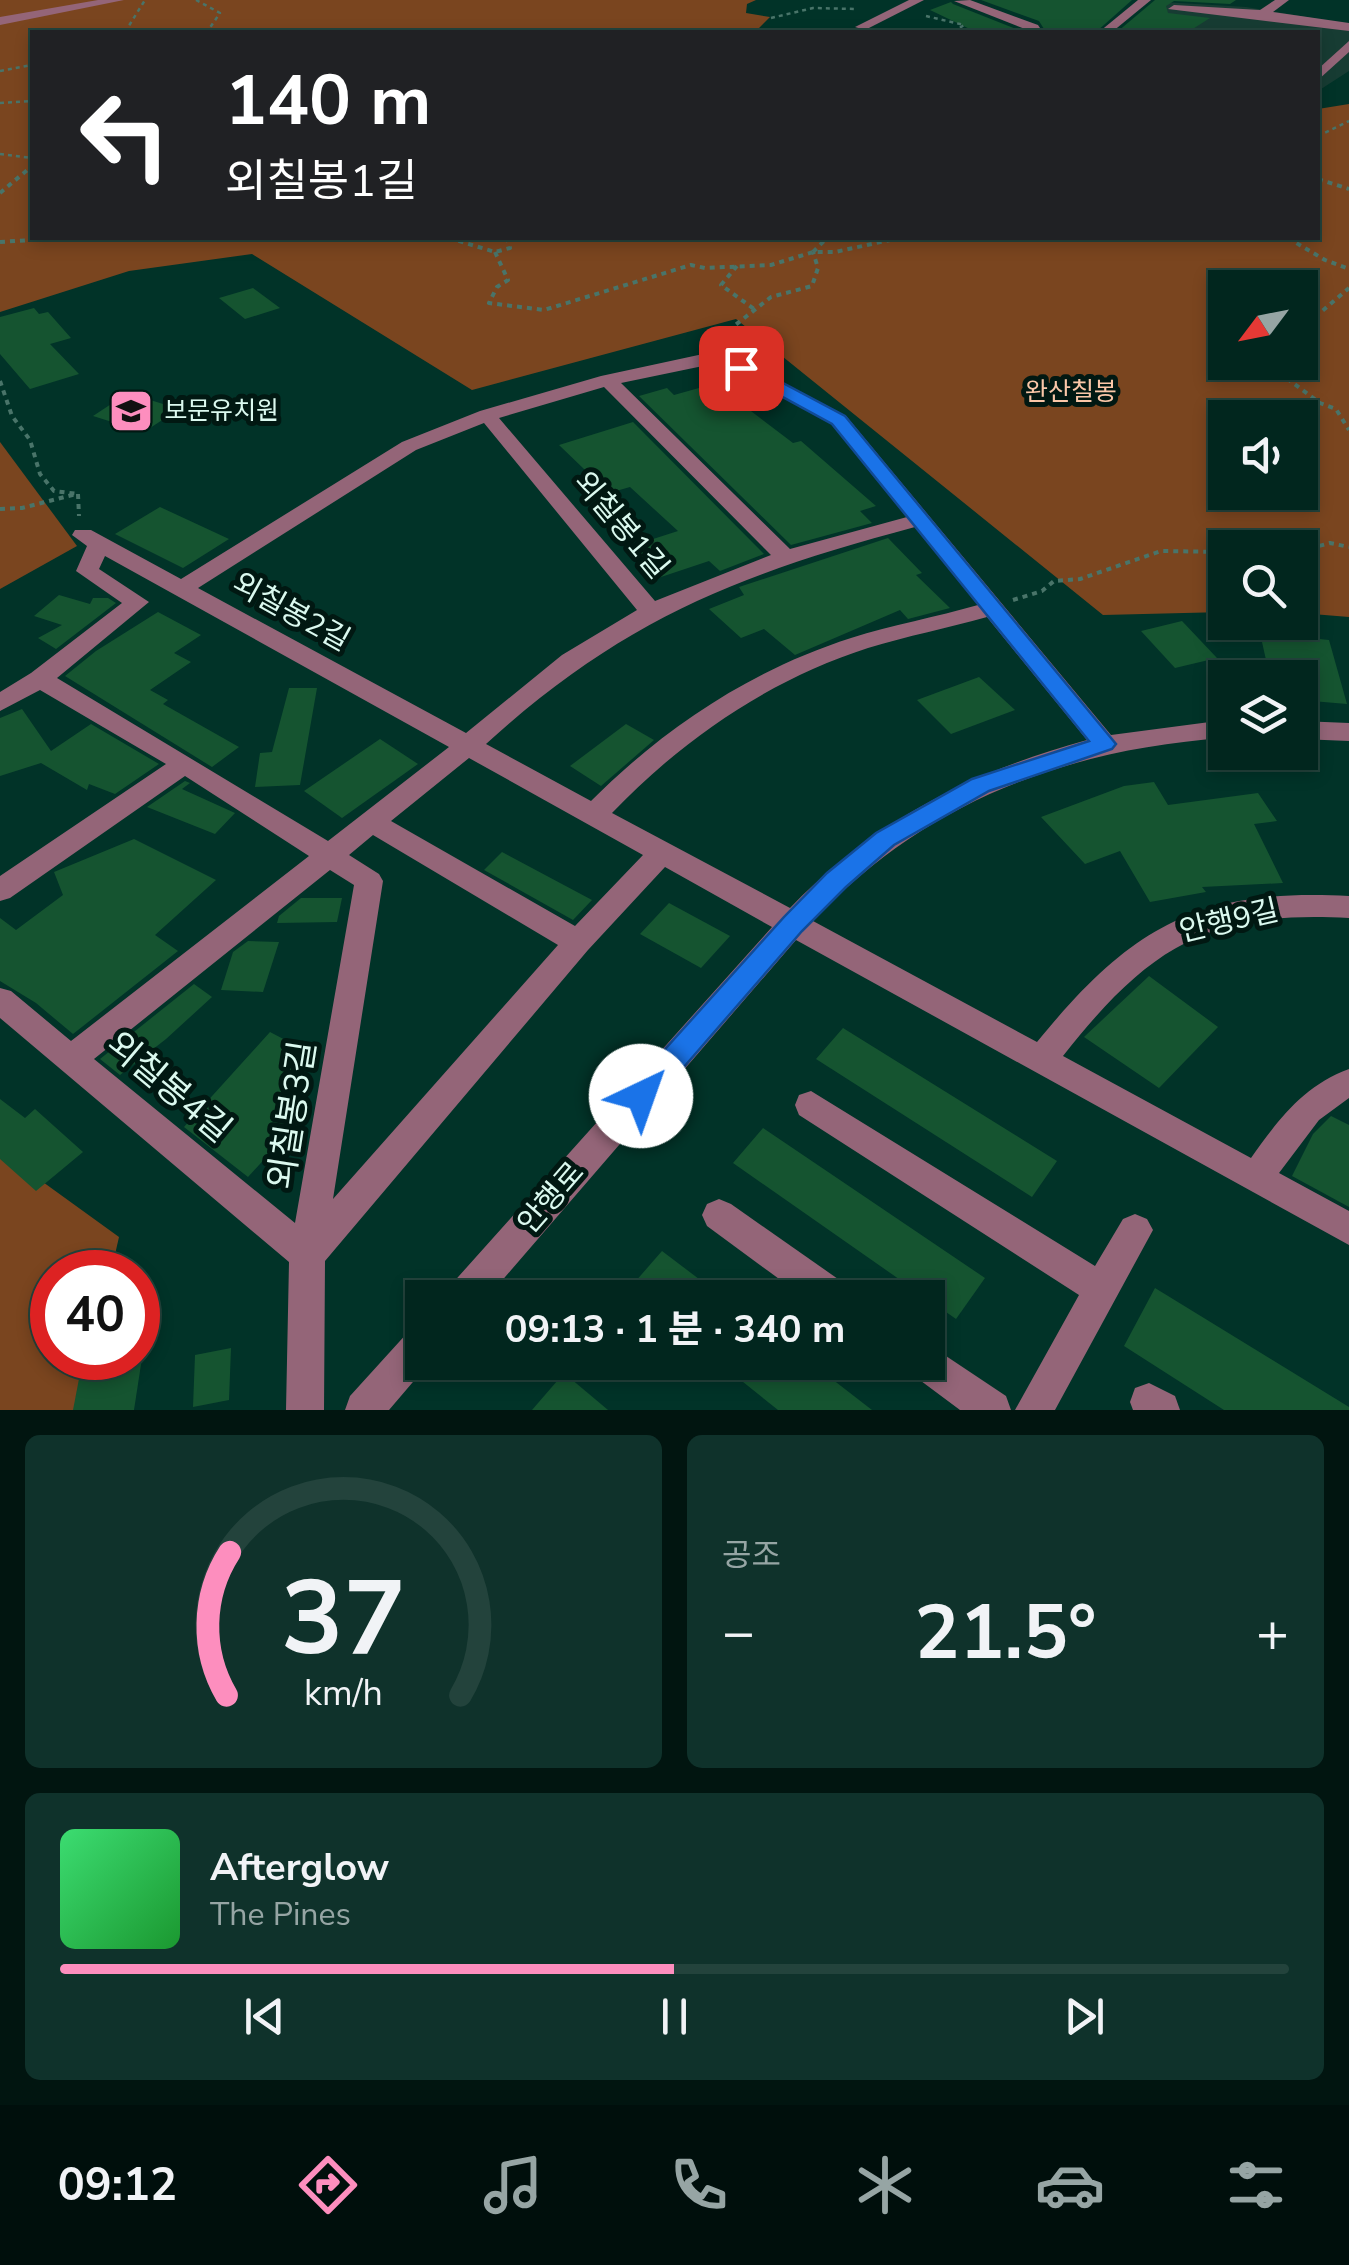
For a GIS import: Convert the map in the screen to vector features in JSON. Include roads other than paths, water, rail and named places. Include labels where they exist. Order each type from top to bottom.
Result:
[{"type":"street","points":[[0,21],[118,0]]},
{"type":"street","points":[[862,27],[918,0]]},
{"type":"street","points":[[964,0],[960,1],[1034,28]]},
{"type":"street","points":[[1108,30],[1145,0]]},
{"type":"street","points":[[1262,14],[1283,0]]},
{"type":"street","points":[[1174,9],[1262,14],[1349,27]]},
{"type":"street","points":[[1320,74],[1349,45]]},
{"type":"street","points":[[181,589],[409,446],[487,415],[608,380],[697,362],[741,368],[839,420],[1104,744]]},
{"type":"street","points":[[608,380],[784,556]]},
{"type":"street","name":"외칠봉1길","points":[[487,415],[650,612],[716,581],[784,556],[919,520]]},
{"type":"street","name":"외칠봉2길","points":[[40,679],[137,602],[87,571],[91,540],[793,924]]},
{"type":"street","points":[[594,816],[637,770],[696,722],[734,698],[802,665],[858,644],[991,604]]},
{"type":"street","points":[[331,855],[540,683],[586,649],[650,612]]},
{"type":"street","points":[[0,703],[40,679]]},
{"type":"street","name":"외칠봉3길","points":[[40,679],[185,764],[369,882],[307,1255],[306,1410]]},
{"type":"street","name":"안행로","points":[[480,1280],[793,924],[836,880],[885,839],[980,785],[1104,744],[1208,730]]},
{"type":"street","points":[[1318,731],[1349,732]]},
{"type":"street","points":[[11,883],[185,764]]},
{"type":"street","points":[[372,822],[578,942]]},
{"type":"street","points":[[307,1255],[578,942],[662,852]]},
{"type":"street","name":"외칠봉4길","points":[[72,1058],[331,855]]},
{"type":"street","name":"안행9길","points":[[1042,1060],[1094,995],[1163,937],[1250,912],[1314,903],[1349,907]]},
{"type":"street","points":[[793,924],[1349,1229]]},
{"type":"street","name":"외칠봉4길","points":[[0,1000],[307,1255]]},
{"type":"street","points":[[1257,1178],[1302,1114],[1337,1087],[1349,1083]]},
{"type":"street","points":[[811,1104],[1102,1290]]},
{"type":"street","points":[[719,1215],[810,1280]]},
{"type":"street","points":[[1034,1410],[1135,1230]]},
{"type":"street","points":[[364,1410],[405,1363]]},
{"type":"street","points":[[945,1376],[992,1410]]},
{"type":"place","name":"보문유치원","points":[[131,411]]},
{"type":"park label","name":"완산칠봉","points":[[1071,392]]}]
